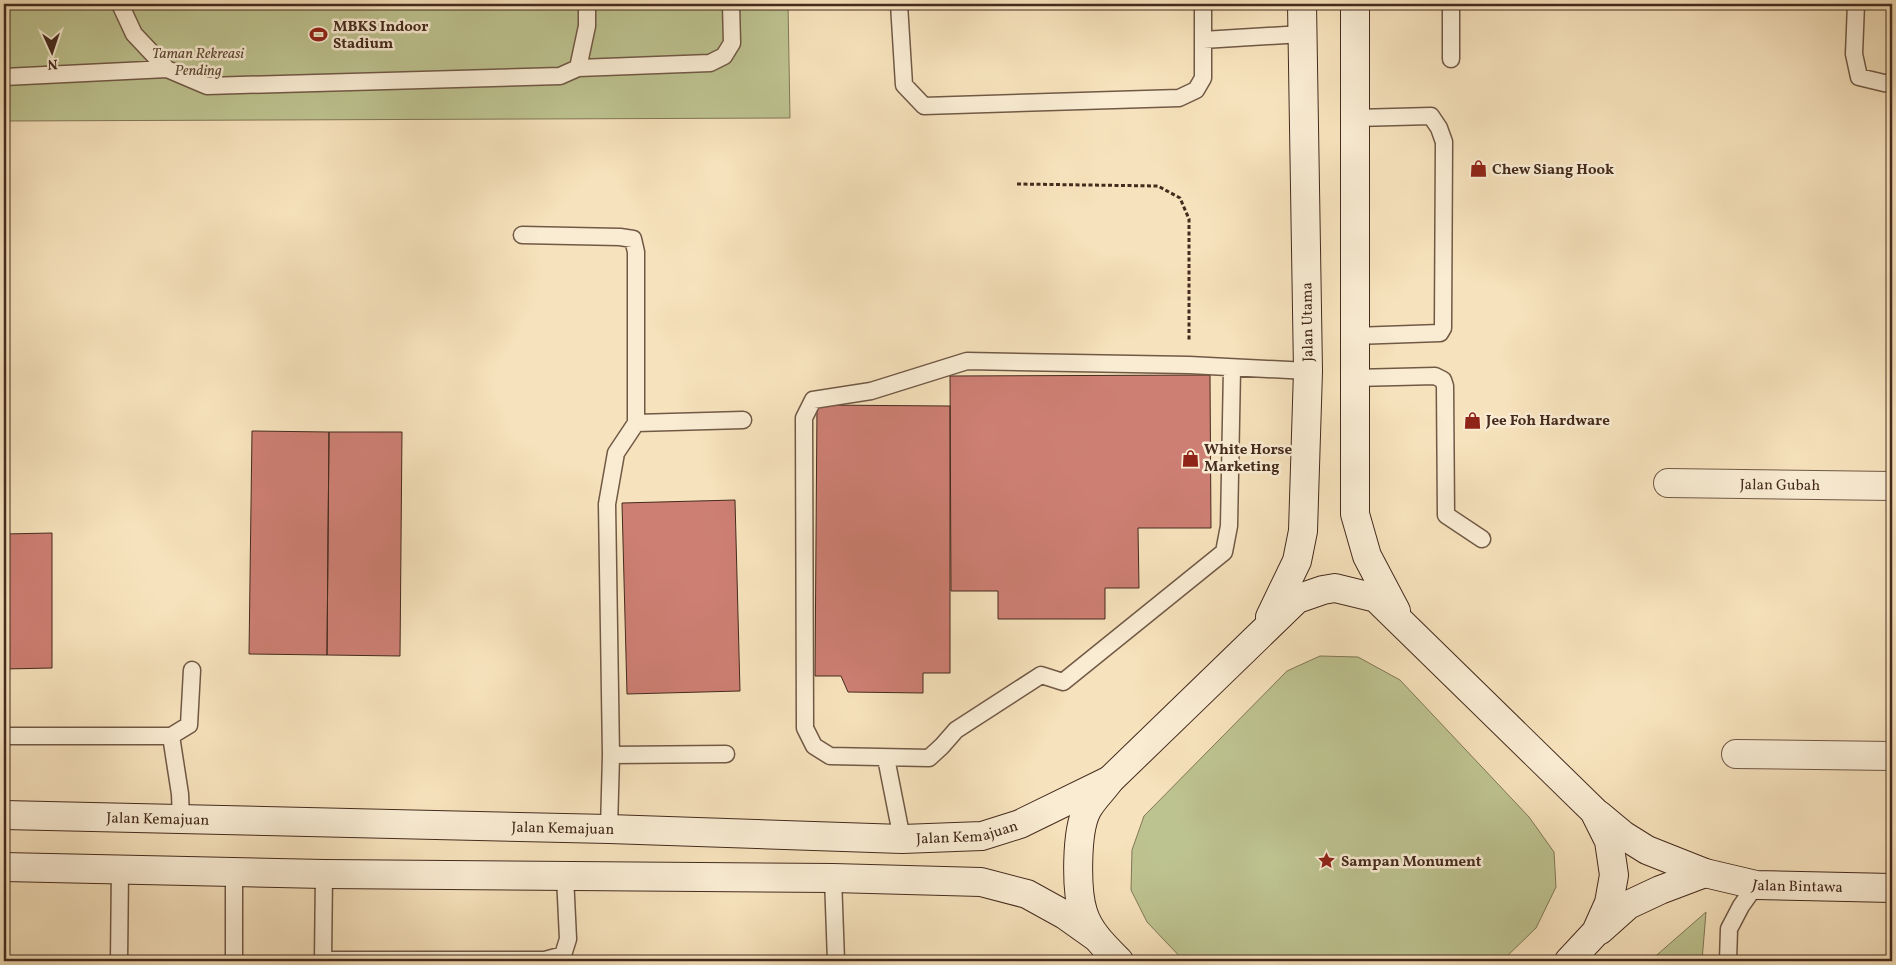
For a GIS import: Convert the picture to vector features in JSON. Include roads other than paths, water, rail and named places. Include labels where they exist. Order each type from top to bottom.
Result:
[{"type":"main road","name":"Jalan Utama","points":[[1263,632],[1297,561],[1303,531],[1308,371],[1302,4]]},
{"type":"main road","points":[[1355,4],[1355,514],[1367,556],[1407,628]]},
{"type":"main road","name":"Jalan Gubah","points":[[1668,483],[1892,486]]},
{"type":"main road","name":"Jalan Bintawa","points":[[1110,780],[1297,599],[1335,588],[1376,598],[1594,811],[1623,835],[1647,850],[1705,873],[1756,885],[1892,888]]},
{"type":"main road","points":[[1736,754],[1892,756]]},
{"type":"main road","points":[[1096,937],[1083,912],[1078,874],[1080,837],[1086,811],[1110,780]]},
{"type":"main road","name":"Jalan Kemajuan","points":[[4,815],[609,829],[902,839],[982,836],[1020,824],[1110,780]]},
{"type":"main road","points":[[1594,811],[1608,841],[1614,875],[1609,903],[1596,932]]},
{"type":"main road","points":[[4,867],[324,874],[833,878],[981,882],[1026,894],[1065,915],[1096,937],[1118,961]]},
{"type":"main road","points":[[1568,961],[1596,932],[1628,905],[1660,890],[1705,873]]},
{"type":"lane","points":[[120,4],[134,34],[167,70]]},
{"type":"lane","points":[[578,68],[587,26],[587,4]]},
{"type":"lane","points":[[4,76],[167,70],[207,86],[560,76],[578,68],[710,63],[724,56],[732,43],[732,4]]},
{"type":"lane","points":[[899,4],[904,85],[924,106],[1179,98],[1196,90],[1203,78],[1203,4]]},
{"type":"lane","points":[[1450,59],[1451,4]]},
{"type":"lane","points":[[1856,4],[1854,54],[1859,77],[1884,84],[1892,84]]},
{"type":"lane","points":[[1203,40],[1302,34]]},
{"type":"lane","points":[[1354,336],[1440,333],[1443,328],[1444,142],[1439,128],[1431,116],[1356,118]]},
{"type":"lane","points":[[522,236],[620,237],[633,239],[636,252],[636,422],[616,453],[607,504],[611,755],[609,829]]},
{"type":"lane","points":[[1232,368],[1229,526],[1224,552],[1063,682],[1041,675],[956,730],[929,758],[830,756],[814,746],[805,728],[804,418],[814,400],[871,391],[967,361],[1189,365],[1308,371]]},
{"type":"lane","points":[[1355,378],[1435,376],[1443,380],[1445,386],[1446,515],[1482,538]]},
{"type":"lane","points":[[636,422],[743,420]]},
{"type":"lane","points":[[4,736],[171,736],[190,725],[192,670]]},
{"type":"lane","points":[[171,736],[180,794],[181,819]]},
{"type":"lane","points":[[611,755],[726,754]]},
{"type":"lane","points":[[886,758],[902,839]]},
{"type":"lane","points":[[119,961],[120,869]]},
{"type":"lane","points":[[234,872],[234,961]]},
{"type":"lane","points":[[324,874],[323,960],[545,960],[563,955],[568,939],[565,876]]},
{"type":"lane","points":[[833,878],[836,961]]},
{"type":"lane","points":[[1728,961],[1729,929],[1741,906],[1756,885]]},
{"type":"place","name":"MBKS Indoor Stadium","points":[[319,35]]},
{"type":"place","name":"Chew Siang Hook","points":[[1478,169]]},
{"type":"place","name":"Jee Foh Hardware","points":[[1472,420]]},
{"type":"place","name":"White Horse Marketing","points":[[1190,458]]},
{"type":"place","name":"Sampan Monument","points":[[1327,861]]},
{"type":"park label","name":"Taman Rekreasi Pending","points":[[198,62]]}]
